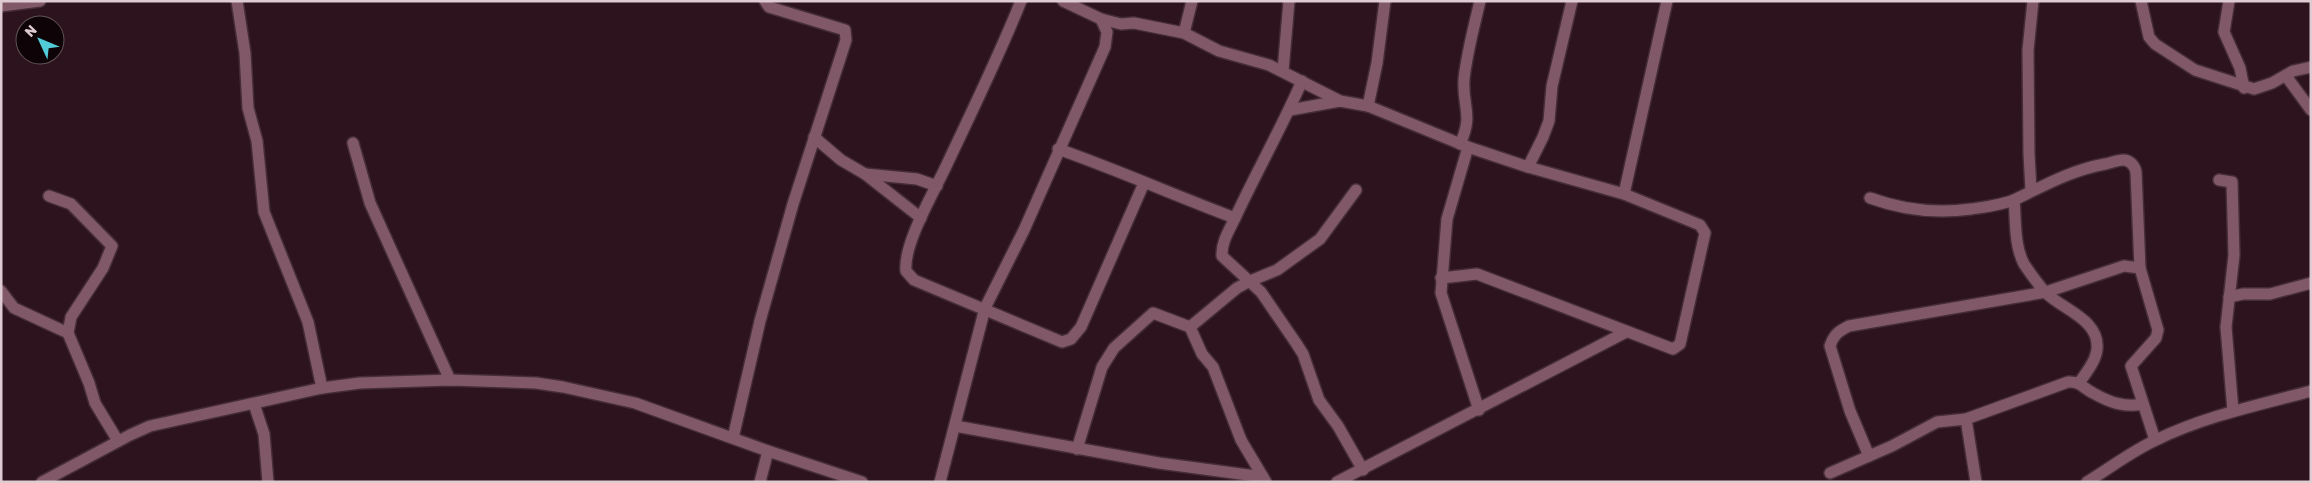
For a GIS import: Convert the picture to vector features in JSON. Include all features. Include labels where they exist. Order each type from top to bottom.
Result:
[{"type":"street","points":[[1,6],[40,1]]},
{"type":"street","points":[[237,1],[245,53],[248,108],[257,141],[264,212],[308,322],[322,388]]},
{"type":"street","points":[[732,438],[760,321],[793,204],[845,45],[845,30],[769,8],[765,1]]},
{"type":"street","points":[[1021,1],[1003,45],[921,218],[906,258],[906,272],[914,280],[985,308],[1062,342],[1076,335],[1081,327],[1144,183]]},
{"type":"street","points":[[1063,1],[1102,19],[1121,24],[1134,23],[1184,33],[1219,51],[1269,65],[1283,71],[1340,101],[1368,106],[1464,145],[1528,167],[1624,194],[1700,225],[1705,233],[1677,348],[1672,349],[1477,274],[1441,278]]},
{"type":"street","points":[[1184,33],[1192,1]]},
{"type":"street","points":[[1283,71],[1289,1]]},
{"type":"street","points":[[1368,106],[1377,63],[1385,1]]},
{"type":"street","points":[[1479,410],[1443,302],[1441,278],[1447,219],[1467,129],[1465,76],[1470,40],[1480,1]]},
{"type":"street","points":[[1528,167],[1549,121],[1552,86],[1572,1]]},
{"type":"street","points":[[1624,194],[1667,1]]},
{"type":"street","points":[[2031,190],[2028,50],[2033,1]]},
{"type":"street","points":[[2141,1],[2149,37],[2155,44],[2195,70],[2244,88],[2254,89],[2300,68],[2311,66]]},
{"type":"street","points":[[2229,1],[2224,32],[2240,68],[2244,88]]},
{"type":"street","points":[[1102,19],[1107,32],[1105,47]]},
{"type":"street","points":[[940,482],[985,308],[1024,230],[1105,47],[1121,24]]},
{"type":"street","points":[[2286,76],[2311,110]]},
{"type":"street","points":[[1302,81],[1290,110],[1224,242],[1222,256],[1264,296],[1296,343],[1303,354],[1319,400],[1338,426],[1363,470]]},
{"type":"street","points":[[1290,110],[1340,101]]},
{"type":"street","points":[[814,137],[841,160],[865,174],[921,218]]},
{"type":"street","points":[[353,143],[370,203],[401,267],[425,327],[450,380]]},
{"type":"street","points":[[1058,150],[1114,169],[1144,183],[1235,218]]},
{"type":"street","points":[[1870,198],[1894,207],[1912,210],[1943,212],[1972,209],[2014,200],[2065,175],[2099,165],[2125,160],[2131,163],[2136,172],[2140,268],[2158,330],[2156,338],[2130,366],[2155,440]]},
{"type":"street","points":[[865,174],[917,178],[937,186]]},
{"type":"street","points":[[2219,180],[2232,182],[2234,255],[2226,327],[2233,411]]},
{"type":"street","points":[[1190,327],[1237,288],[1277,270],[1320,239],[1356,190]]},
{"type":"street","points":[[49,196],[71,204],[112,246],[103,268],[71,317],[68,333],[95,403],[118,441]]},
{"type":"street","points":[[2014,200],[2017,245],[2025,264],[2046,292],[2077,314],[2090,327],[2096,338],[2097,349],[2094,360],[2079,383]]},
{"type":"street","points":[[1869,456],[1850,411],[1830,346],[1834,336],[1849,326],[2046,292],[2124,266],[2140,268]]},
{"type":"street","points":[[2229,297],[2243,294],[2270,294],[2311,283]]},
{"type":"street","points":[[1,291],[14,308],[68,333]]},
{"type":"street","points":[[1077,449],[1102,367],[1114,348],[1153,313],[1190,327],[1202,354],[1213,367],[1241,440],[1264,479]]},
{"type":"street","points":[[1337,482],[1479,410],[1626,332]]},
{"type":"street","points":[[42,482],[150,426],[322,388],[360,383],[450,380],[536,383],[563,386],[635,403],[768,451],[862,482]]},
{"type":"street","points":[[1830,473],[1937,422],[1966,419],[2068,382],[2079,383],[2091,392],[2120,405],[2142,404]]},
{"type":"street","points":[[2086,482],[2100,478],[2155,440],[2233,411],[2311,391]]},
{"type":"street","points":[[254,404],[264,434],[268,482]]},
{"type":"street","points":[[1966,419],[1976,482]]},
{"type":"street","points":[[955,426],[1077,449],[1264,479]]},
{"type":"street","points":[[760,482],[768,451]]}]
